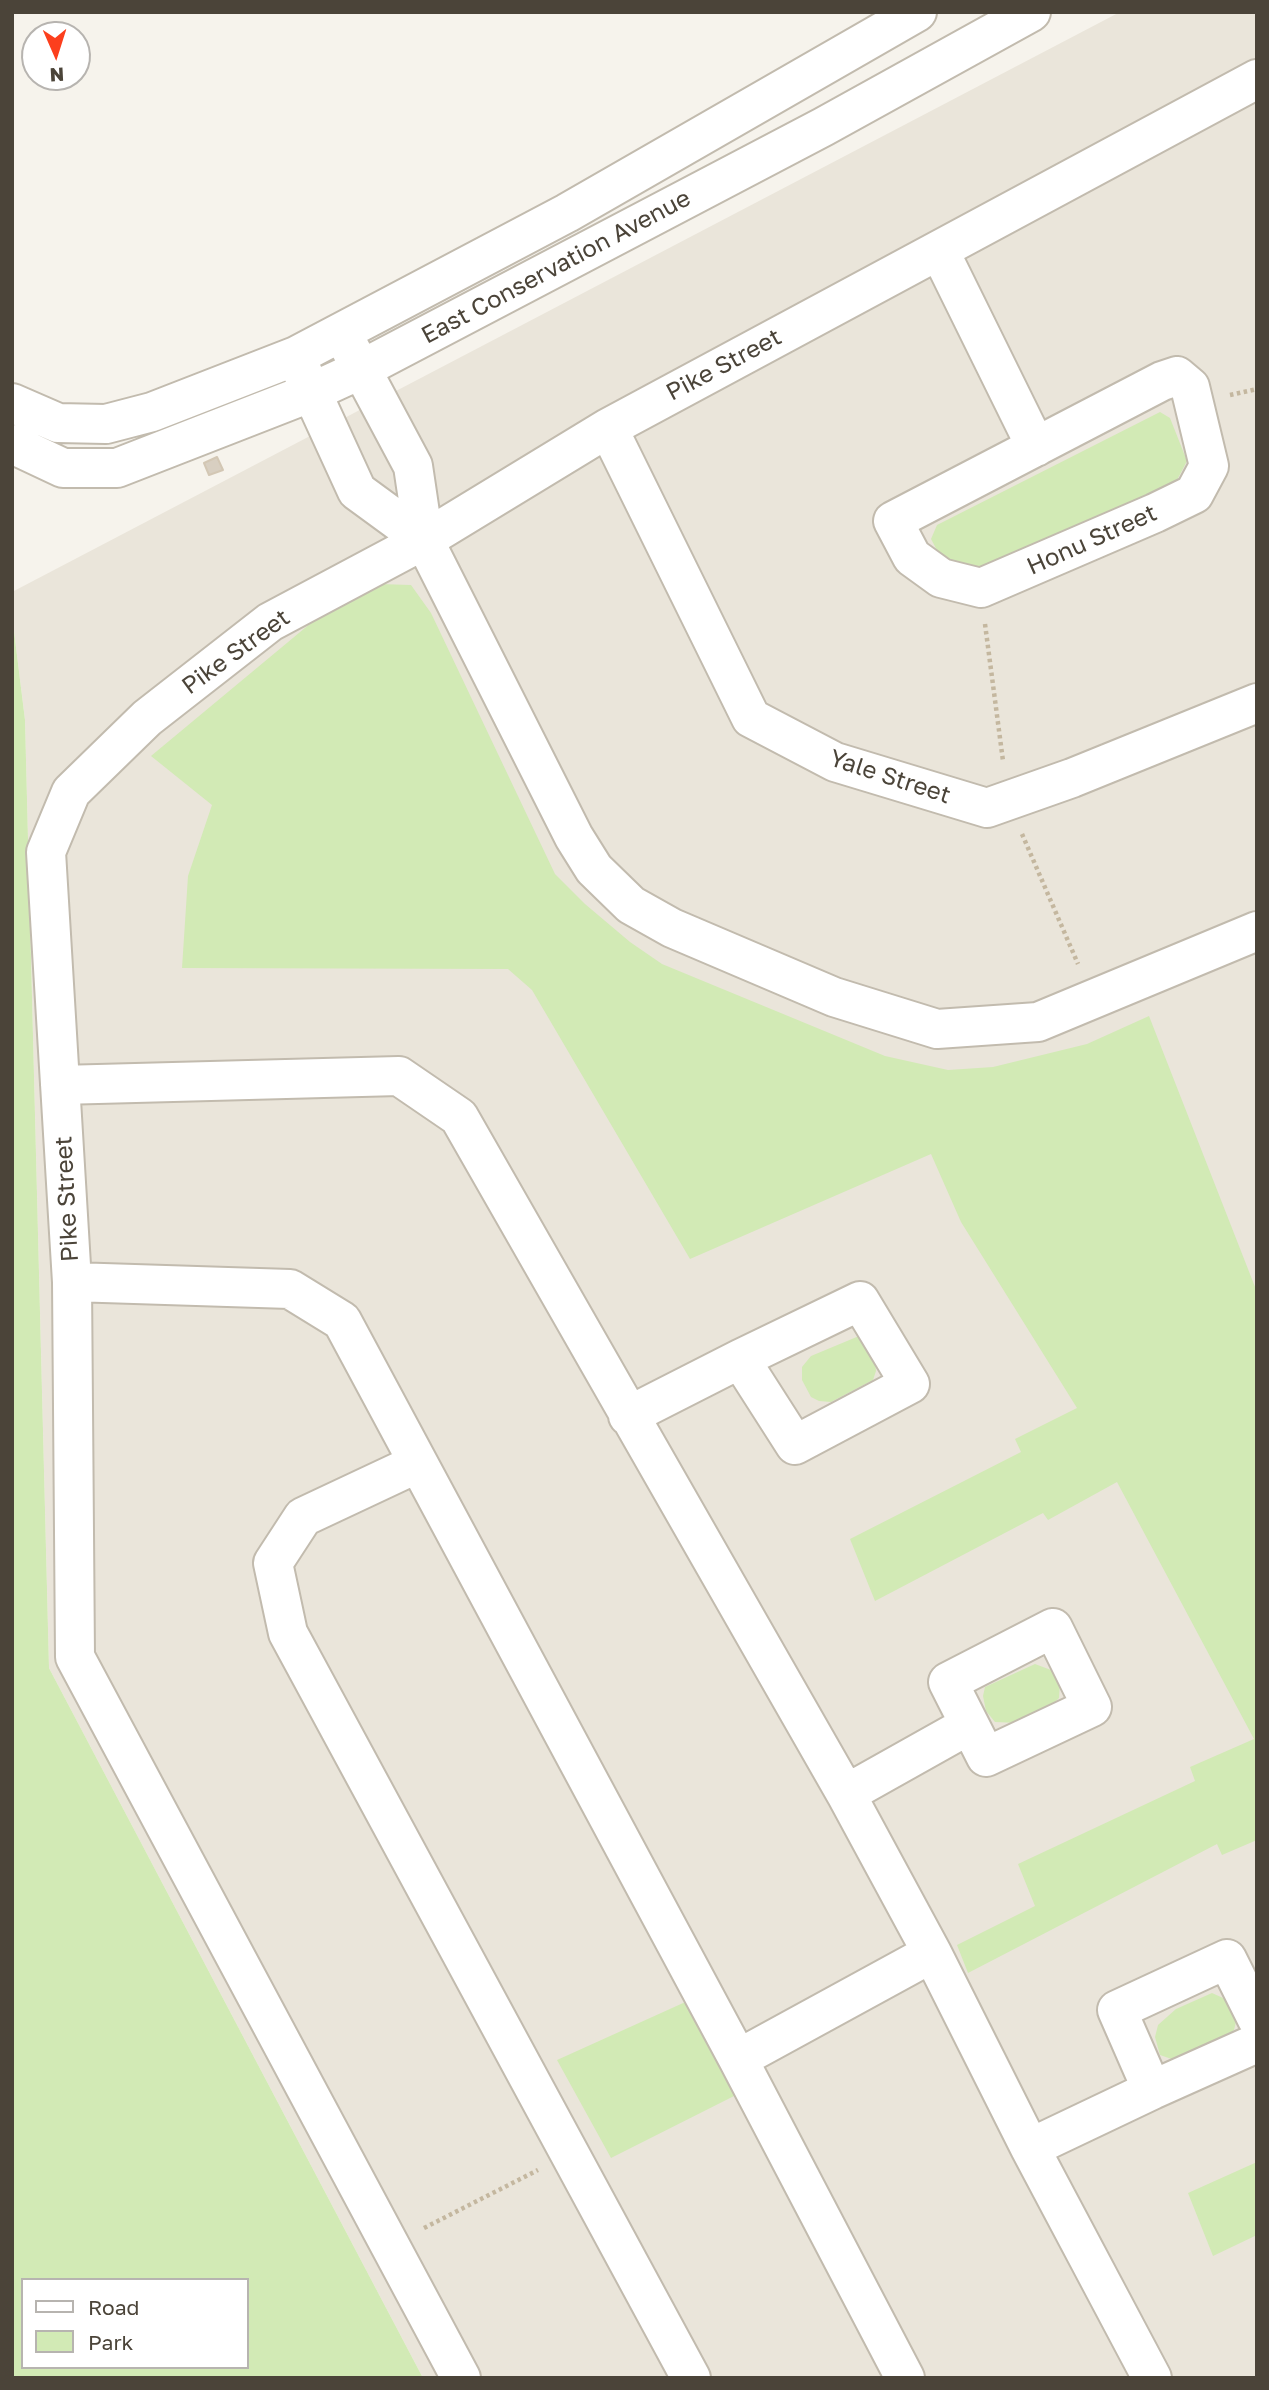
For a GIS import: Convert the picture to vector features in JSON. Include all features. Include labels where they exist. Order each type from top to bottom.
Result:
[{"type":"street","points":[[12,403],[58,423],[106,424],[152,412],[296,356],[567,213],[917,12]]},
{"type":"street","name":"East Conservation Avenue","points":[[12,444],[63,468],[117,468],[312,392],[362,369],[811,133],[1031,12]]},
{"type":"street","name":"Pike Street","points":[[390,2246],[75,1657],[72,1282],[46,852],[71,792],[147,718],[270,622],[424,540],[608,428],[1257,79]]},
{"type":"street","points":[[939,250],[1036,447]]},
{"type":"street","points":[[342,333],[413,466],[424,540],[574,837],[594,869],[631,905],[672,928],[834,997],[937,1029],[1038,1022],[1257,930]]},
{"type":"street","points":[[296,356],[357,491],[424,540]]},
{"type":"street","name":"Honu Street","points":[[1177,376],[1190,387],[1209,466],[1194,494],[981,588],[941,578],[912,557],[893,521],[1162,381],[1177,376]]},
{"type":"street","name":"Yale Street","points":[[608,428],[751,718],[835,762],[987,808],[1009,802],[1257,703]]},
{"type":"street","points":[[60,1085],[400,1076],[459,1117],[846,1794],[932,1953],[1030,2148],[1152,2378]]},
{"type":"street","points":[[72,1282],[289,1289],[342,1321],[738,2059],[905,2378]]},
{"type":"street","points":[[628,1416],[740,1359]]},
{"type":"street","points":[[418,1462],[303,1517],[273,1563],[288,1633],[691,2378]]},
{"type":"street","points":[[846,1794],[969,1725]]},
{"type":"street","points":[[738,2059],[932,1953]]},
{"type":"street","points":[[1152,2090],[1117,2010],[1227,1959],[1257,2019]]},
{"type":"street","points":[[1030,2148],[1257,2043]]},
{"type":"street","points":[[390,2246],[461,2378]]},
{"type":"path","points":[[981,588],[1009,802],[1094,1000]]},
{"type":"path","points":[[390,2246],[570,2154]]},
{"type":"shaded area","points":[[1120,12],[1257,12],[1257,2378],[423,2378],[49,1668],[25,720],[12,615],[12,592]]},
{"type":"green space","points":[[1160,412],[1170,418],[1187,461],[1176,482],[969,572],[939,554],[931,539],[937,525]]},
{"type":"green space","points":[[379,584],[411,585],[431,613],[555,874],[630,942],[662,964],[885,1056],[948,1070],[993,1067],[1087,1044],[1149,1016],[1257,1292],[1257,1840],[1222,1855],[1217,1844],[968,1973],[957,1945],[1035,1906],[1018,1864],[1195,1781],[1190,1767],[1254,1739],[1117,1482],[1048,1520],[1043,1513],[875,1601],[850,1539],[1021,1452],[1015,1439],[1077,1408],[961,1222],[931,1154],[690,1259],[532,990],[508,969],[182,968],[188,876],[212,805],[151,756],[335,603]]},
{"type":"green space","points":[[12,615],[25,720],[49,1668],[423,2378],[12,2378]]},
{"type":"green space","points":[[859,1336],[875,1361],[873,1380],[831,1402],[811,1397],[802,1380],[802,1367],[811,1356]]},
{"type":"green space","points":[[1035,1664],[1051,1670],[1060,1682],[1059,1698],[1047,1710],[1019,1723],[995,1722],[986,1711],[983,1696],[985,1687]]},
{"type":"green space","points":[[1212,1993],[1232,2002],[1238,2014],[1234,2030],[1211,2049],[1183,2063],[1160,2055],[1155,2037],[1158,2025],[1176,2009]]},
{"type":"green space","points":[[692,1999],[742,2092],[611,2158],[557,2060]]},
{"type":"green space","points":[[1257,2162],[1257,2235],[1213,2256],[1188,2193]]},
{"type":"building","points":[[217,457],[223,470],[209,475],[204,463]]}]
